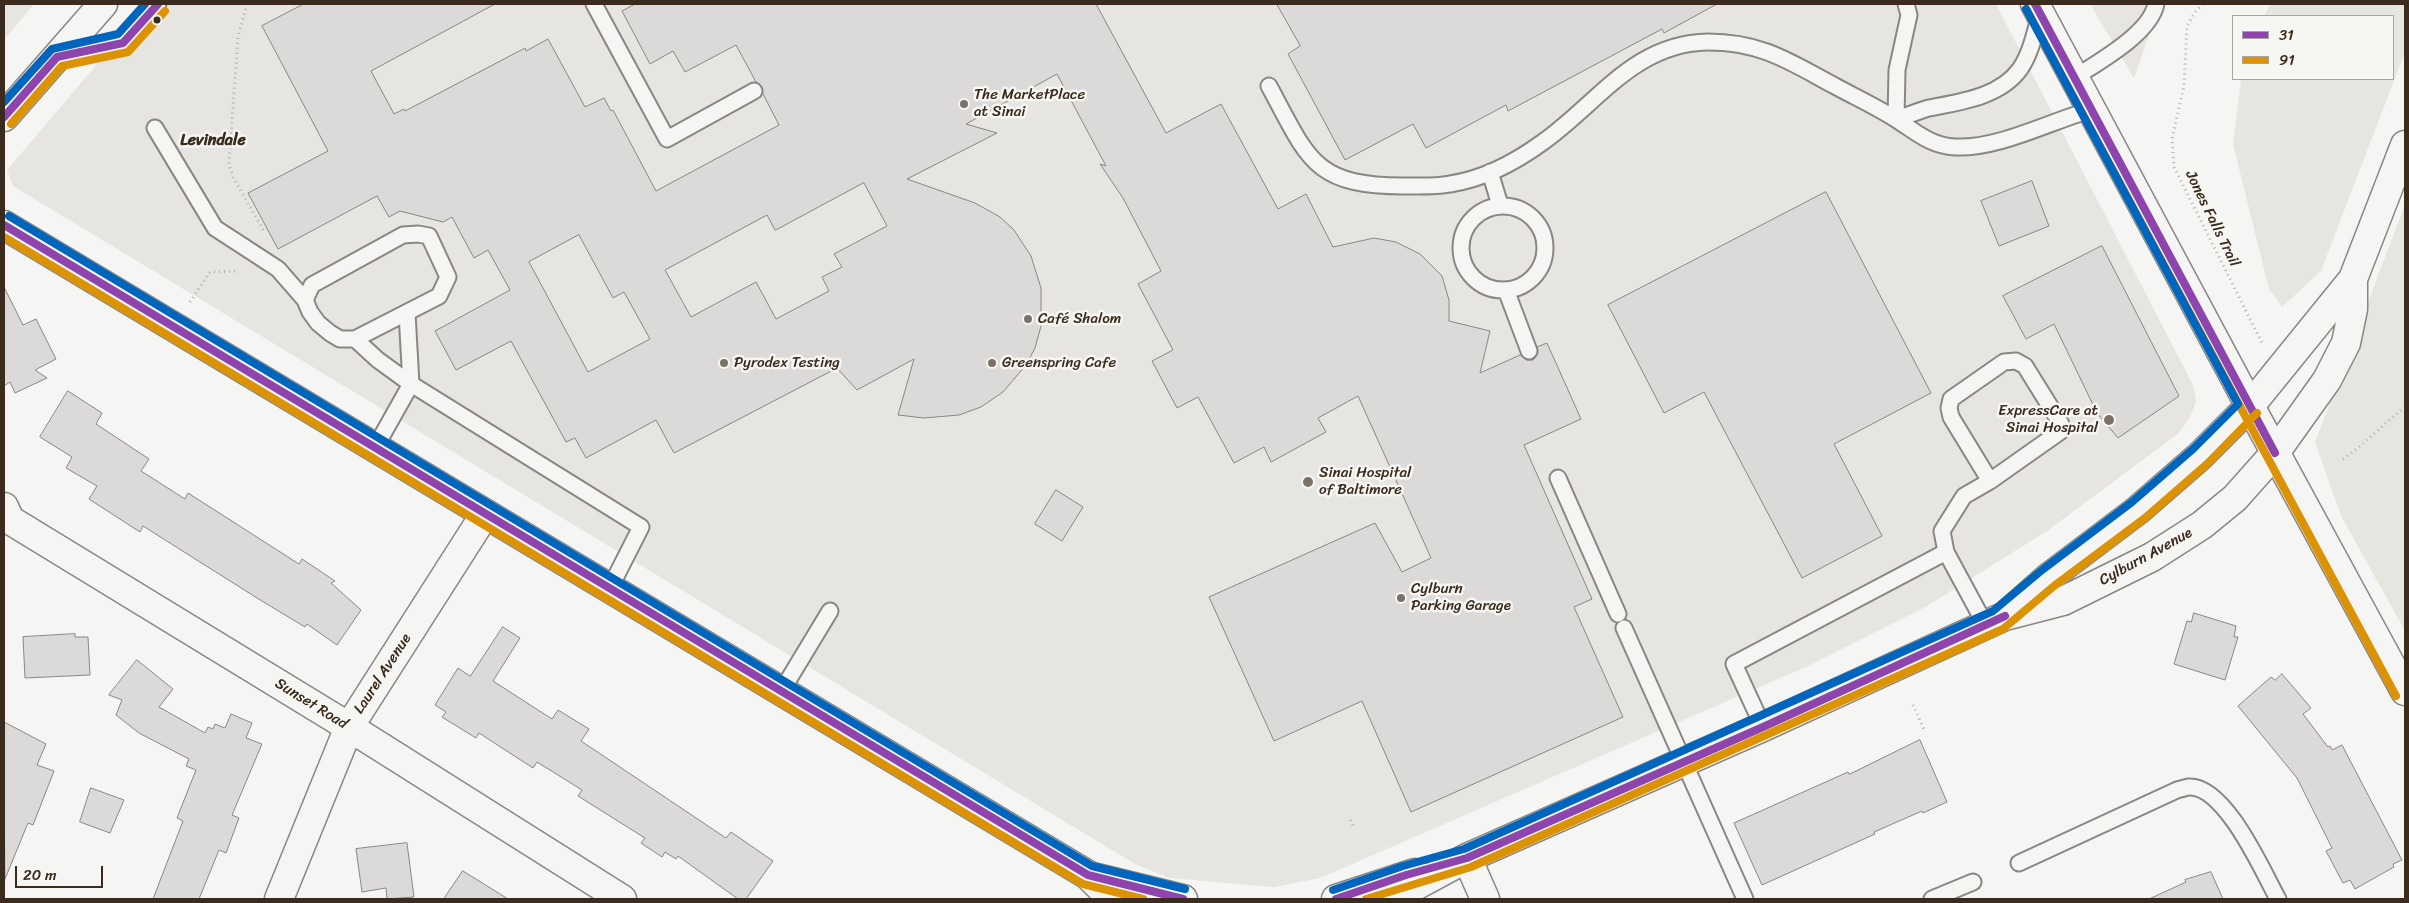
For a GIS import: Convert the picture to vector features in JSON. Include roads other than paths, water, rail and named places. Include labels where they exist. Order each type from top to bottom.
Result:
[{"type":"street","points":[[4,118],[103,4]]},
{"type":"street","points":[[2038,9],[2275,453],[2402,676]]},
{"type":"street","name":"Cylburn Avenue","points":[[1996,621],[2165,486],[2200,456],[2250,406],[2353,278],[2405,145]]},
{"type":"street","points":[[4,225],[1088,875],[1112,899]]},
{"type":"street","name":"Cylburn Avenue","points":[[1391,899],[1467,858],[1996,621],[2063,601],[2152,557],[2202,525],[2235,498],[2275,453],[2327,380],[2346,343],[2354,309],[2353,278]]},
{"type":"street","name":"Laurel Avenue","points":[[279,899],[349,727],[485,514]]},
{"type":"street","name":"Sunset Road","points":[[6,521],[349,727],[622,899]]},
{"type":"street","points":[[1337,899],[1406,875],[1467,858],[1486,899]]},
{"type":"street","points":[[1088,875],[1183,899]]},
{"type":"lane","points":[[57,57],[123,43],[158,4]]},
{"type":"lane","points":[[594,4],[667,139],[754,91]]},
{"type":"lane","points":[[1896,119],[1897,70],[1908,16],[1906,4]]},
{"type":"lane","points":[[2074,78],[2123,45],[2155,11],[2156,4]]},
{"type":"lane","points":[[1896,119],[1928,109],[1967,101],[2008,81],[2020,69],[2031,46],[2038,9]]},
{"type":"lane","points":[[1269,86],[1304,149],[1316,164],[1349,182],[1384,186],[1450,184],[1490,172],[1522,156],[1545,141],[1623,72],[1650,57],[1677,47],[1706,42],[1734,44],[1766,50],[1794,63],[1896,119],[1934,144],[1956,147],[1978,146],[2081,113],[2093,114]]},
{"type":"lane","points":[[155,128],[215,228],[278,269],[305,300],[314,317],[330,333],[340,338],[355,339],[439,296],[448,277],[429,236],[418,234],[403,235],[312,285],[305,300]]},
{"type":"lane","points":[[1490,172],[1500,205]]},
{"type":"lane","points":[[1500,205],[1520,208],[1530,214],[1540,226],[1546,244],[1544,260],[1537,274],[1523,285],[1506,290],[1492,289],[1478,283],[1461,260],[1460,244],[1462,233],[1470,220],[1482,210],[1500,205]]},
{"type":"lane","points":[[1506,290],[1529,351]]},
{"type":"lane","points":[[375,448],[411,384],[407,313]]},
{"type":"lane","points":[[355,339],[378,360],[411,384],[642,527],[610,588]]},
{"type":"lane","points":[[1990,481],[1951,417],[1948,408],[1951,399],[2004,362],[2016,361],[2025,366],[2061,424],[2061,431],[1990,481],[1964,496],[1942,531],[1946,552],[1996,621]]},
{"type":"lane","points":[[1558,478],[1745,899]]},
{"type":"lane","points":[[1762,727],[1734,664],[1946,552]]},
{"type":"lane","points":[[781,692],[830,611]]},
{"type":"lane","points":[[2019,863],[2177,790],[2190,787],[2205,792],[2233,816],[2278,899]]},
{"type":"lane","points":[[1932,899],[1973,882]]},
{"type":"place","name":"The MarketPlace at Sinai","points":[[964,104]]},
{"type":"place","name":"Café Shalom","points":[[1028,319]]},
{"type":"place","name":"Pyrodex Testing","points":[[724,363]]},
{"type":"place","name":"Greenspring Cafe","points":[[992,363]]},
{"type":"place","name":"ExpressCare at Sinai Hospital","points":[[2109,420]]},
{"type":"place","name":"Sinai Hospital of Baltimore","points":[[1308,482]]},
{"type":"place","name":"Cylburn Parking Garage","points":[[1401,598]]},
{"type":"district","name":"Levindale","points":[[213,141]]}]
